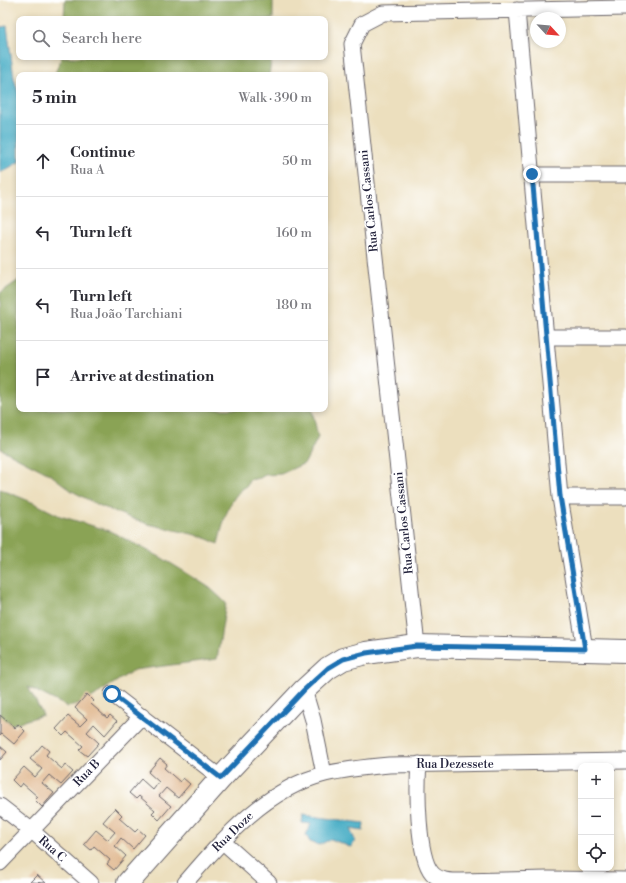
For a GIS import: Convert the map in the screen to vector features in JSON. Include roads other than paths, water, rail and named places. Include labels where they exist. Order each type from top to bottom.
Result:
[{"type":"street","name":"Rua Carlos Cassani","points":[[417,646],[352,44],[362,24],[383,12],[626,8]]},
{"type":"street","points":[[518,10],[560,496],[585,649]]},
{"type":"street","points":[[532,174],[626,174]]},
{"type":"street","points":[[546,337],[626,337]]},
{"type":"street","points":[[560,496],[626,497]]},
{"type":"street","points":[[128,883],[221,778],[304,690],[328,668],[343,659],[366,653],[417,646],[626,651]]},
{"type":"street","points":[[304,690],[313,720],[324,774]]},
{"type":"street","points":[[112,694],[221,778]]},
{"type":"street","name":"Rua B","points":[[0,863],[142,716]]},
{"type":"street","name":"Rua Dezessete","points":[[287,790],[324,774],[355,768],[419,764],[523,764],[626,761]]},
{"type":"street","points":[[419,764],[417,783],[420,833],[428,865],[431,872],[436,876],[447,880],[461,881],[548,879],[626,880]]},
{"type":"street","name":"Rua Doze","points":[[185,883],[222,840],[251,814],[287,790]]},
{"type":"street","name":"Rua C","points":[[0,806],[31,830],[91,883]]},
{"type":"street","points":[[222,840],[269,883]]},
{"type":"water","points":[[7,26],[16,85],[16,164],[0,173],[0,27]]},
{"type":"water","points":[[303,815],[364,823],[363,831],[350,829],[355,840],[353,845],[350,847],[331,839],[319,845],[310,842],[306,835],[311,824],[302,823]]}]
